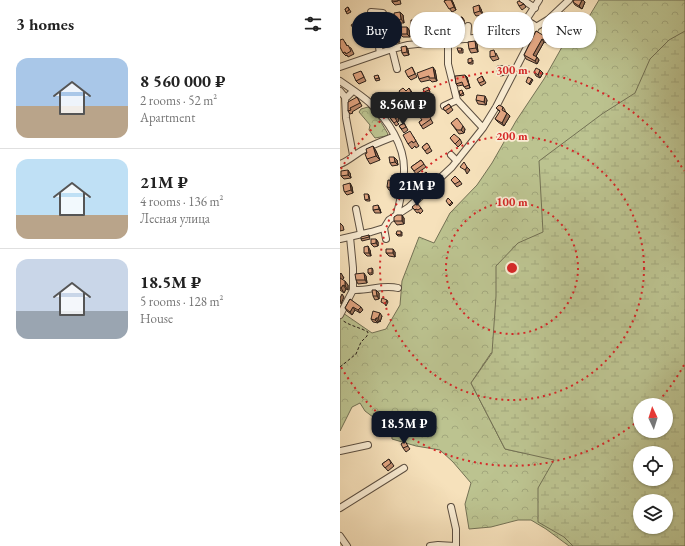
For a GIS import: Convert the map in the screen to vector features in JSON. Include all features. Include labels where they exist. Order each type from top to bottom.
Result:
[{"type":"street","points":[[523,0],[535,8]]},
{"type":"street","points":[[532,12],[539,0]]},
{"type":"street","points":[[386,239],[384,228],[389,220],[409,207],[452,167],[483,128],[516,69],[535,26],[549,19],[569,0]]},
{"type":"street","points":[[468,26],[467,39],[473,38]]},
{"type":"street","points":[[341,65],[410,45]]},
{"type":"street","points":[[379,48],[380,53]]},
{"type":"street","points":[[448,48],[448,64],[457,100],[483,128]]},
{"type":"street","points":[[392,49],[397,69]]},
{"type":"street","points":[[500,70],[516,69]]},
{"type":"street","points":[[340,81],[370,103],[395,136],[402,152],[404,170],[402,191],[397,214]]},
{"type":"street","points":[[340,91],[345,97],[346,118],[353,155]]},
{"type":"street","points":[[345,97],[353,91]]},
{"type":"street","points":[[444,106],[457,100]]},
{"type":"street","points":[[340,164],[365,148],[395,136]]},
{"type":"street","points":[[451,155],[457,161]]},
{"type":"street","points":[[356,209],[361,234]]},
{"type":"street","points":[[340,239],[384,228]]},
{"type":"street","points":[[340,315],[353,290],[353,268],[350,237]]},
{"type":"street","points":[[353,290],[383,286],[398,288]]},
{"type":"street","points":[[340,451],[368,445]]},
{"type":"street","points":[[340,508],[404,468]]},
{"type":"street","points":[[430,546],[455,546],[456,529],[450,507]]},
{"type":"street","points":[[340,536],[346,546]]},
{"type":"path","points":[[340,315],[343,320],[352,326],[360,327],[368,332],[367,336],[361,342],[356,354],[340,367]]},
{"type":"green space","points":[[599,0],[685,0],[685,39],[680,40],[676,50],[685,56],[685,79],[683,81],[665,83],[650,93],[620,108],[620,123],[626,183],[651,343],[645,345],[638,320],[631,314],[624,322],[633,383],[641,388],[640,393],[636,398],[633,398],[633,438],[652,438],[655,446],[633,446],[633,486],[673,486],[673,478],[685,495],[685,535],[678,529],[673,532],[673,494],[633,494],[633,534],[634,534],[632,536],[637,543],[635,546],[569,546],[531,520],[518,520],[491,527],[469,529],[465,504],[471,483],[453,462],[440,450],[416,446],[392,439],[391,420],[386,413],[373,417],[365,411],[360,403],[352,407],[340,431],[340,317],[343,313],[372,333],[386,329],[400,305],[402,281],[419,237],[434,243],[450,213],[477,185],[492,163],[516,121],[544,79],[561,48],[596,48],[596,12],[592,12]],"holes":[[[491,353],[507,355],[513,371],[525,372],[537,377],[540,388],[548,396],[545,424],[533,419],[529,429],[530,436],[525,443],[523,453],[505,449],[471,383]],[[572,461],[602,497],[593,512],[579,523],[572,505],[562,498],[556,475],[557,471],[560,467]]]},
{"type":"green space","points":[[685,31],[685,546],[573,546],[564,537],[538,522],[538,488],[554,460],[505,449],[471,383],[492,353],[496,296],[496,266],[518,243],[543,232],[539,161],[602,114],[635,93],[650,59],[669,40]]},
{"type":"green space","points":[[368,107],[376,114],[388,134],[386,136],[375,138],[369,130],[370,125],[359,112],[361,109]]},
{"type":"green space","points":[[685,383],[685,399],[673,405],[673,398],[648,398],[650,396],[668,395]]},
{"type":"building","points":[[451,0],[454,7],[449,9],[444,1]]},
{"type":"building","points":[[574,0],[582,0],[579,6],[573,2]]},
{"type":"building","points":[[519,1],[524,4],[519,6],[517,2]]},
{"type":"building","points":[[479,5],[480,11],[474,12],[473,7]]},
{"type":"building","points":[[348,7],[349,10],[346,12],[345,9]]},
{"type":"building","points":[[402,27],[407,27],[407,34],[402,34]]},
{"type":"building","points":[[536,31],[542,35],[542,39],[533,55],[537,57],[535,61],[524,55],[528,48],[534,48],[534,35]]},
{"type":"building","points":[[343,39],[351,51],[346,54],[345,52],[343,53],[340,47],[340,40]]},
{"type":"building","points":[[473,41],[473,48],[476,48],[469,49],[468,42]]},
{"type":"building","points":[[406,46],[407,52],[402,53],[402,47]]},
{"type":"building","points":[[457,48],[461,48],[462,51],[458,51]]},
{"type":"building","points":[[494,50],[496,56],[490,57],[490,51]]},
{"type":"building","points":[[472,58],[472,62],[468,63],[468,59]]},
{"type":"building","points":[[412,67],[415,74],[408,77],[405,71]]},
{"type":"building","points":[[433,67],[435,78],[429,78],[429,76],[419,79],[417,73]]},
{"type":"building","points":[[536,68],[540,70],[538,75],[534,72]]},
{"type":"building","points":[[497,70],[506,70],[505,72],[497,72]]},
{"type":"building","points":[[361,71],[364,77],[356,81],[353,74]]},
{"type":"building","points":[[378,75],[379,78],[375,79],[374,76]]},
{"type":"building","points":[[465,75],[469,85],[464,87],[462,82],[456,84],[455,76]]},
{"type":"building","points":[[482,76],[484,81],[479,83],[477,79]]},
{"type":"building","points":[[528,77],[532,79],[529,84],[526,82]]},
{"type":"building","points":[[428,87],[429,90],[424,92],[423,89]]},
{"type":"building","points":[[403,88],[406,91],[409,88],[411,92],[403,98],[399,91]]},
{"type":"building","points":[[462,90],[463,93],[460,95],[459,91]]},
{"type":"building","points":[[376,95],[378,99],[375,101],[372,98]]},
{"type":"building","points":[[477,95],[485,96],[484,102],[476,100]]},
{"type":"building","points":[[357,97],[360,103],[350,108],[351,110],[348,111],[348,102]]},
{"type":"building","points":[[449,104],[451,107],[445,111],[443,108]]},
{"type":"building","points":[[499,105],[503,107],[502,110],[507,113],[502,123],[495,119],[500,111],[496,108]]},
{"type":"building","points":[[425,109],[431,119],[421,126],[419,122],[422,120],[417,113]]},
{"type":"building","points":[[396,110],[399,114],[396,116],[397,118],[395,118],[397,121],[394,123],[388,115]]},
{"type":"building","points":[[457,118],[463,126],[461,130],[457,130],[451,123]]},
{"type":"building","points":[[404,123],[406,127],[402,129],[399,126]]},
{"type":"building","points":[[410,131],[416,141],[413,143],[412,141],[408,144],[403,135]]},
{"type":"building","points":[[454,134],[460,139],[455,144],[450,138]]},
{"type":"building","points":[[427,143],[430,147],[425,151],[422,147]]},
{"type":"building","points":[[373,146],[376,156],[367,159],[365,154],[367,153],[366,149]]},
{"type":"building","points":[[389,157],[394,157],[395,162],[390,163]]},
{"type":"building","points":[[421,160],[424,164],[414,171],[411,167]]},
{"type":"building","points":[[464,162],[467,167],[465,170],[460,167]]},
{"type":"building","points":[[348,170],[348,175],[341,176],[341,171]]},
{"type":"building","points":[[426,172],[430,176],[425,180],[421,176]]},
{"type":"building","points":[[455,176],[460,181],[455,184],[451,180]]},
{"type":"building","points":[[388,180],[395,181],[394,188],[387,187]]},
{"type":"building","points":[[417,182],[419,186],[414,189],[412,186]]},
{"type":"building","points":[[350,183],[351,190],[345,192],[343,185]]},
{"type":"building","points":[[438,187],[440,190],[436,193],[434,190]]},
{"type":"building","points":[[364,194],[368,194],[369,199],[365,200]]},
{"type":"building","points":[[448,198],[452,202],[449,205],[446,201]]},
{"type":"building","points":[[417,203],[421,208],[415,210],[412,207]]},
{"type":"building","points":[[378,205],[379,209],[373,210],[373,206]]},
{"type":"building","points":[[397,215],[402,215],[402,221],[394,221],[394,217]]},
{"type":"building","points":[[397,231],[401,231],[401,235],[396,234]]},
{"type":"building","points":[[369,235],[369,237],[361,239],[361,237]]},
{"type":"building","points":[[371,239],[376,239],[376,243],[371,244]]},
{"type":"building","points":[[368,246],[369,253],[364,253],[364,247]]},
{"type":"building","points":[[386,249],[393,249],[393,253],[386,253]]},
{"type":"building","points":[[372,268],[372,273],[368,273],[368,269]]},
{"type":"building","points":[[364,273],[365,280],[356,280],[355,274]]},
{"type":"building","points":[[340,278],[345,281],[345,286],[343,285],[341,288],[340,288]]},
{"type":"building","points":[[372,290],[376,290],[377,296],[373,296]]},
{"type":"building","points":[[382,298],[387,300],[385,304],[381,302]]},
{"type":"building","points":[[350,299],[361,307],[358,310],[353,307],[350,312],[345,308]]},
{"type":"building","points":[[373,311],[380,313],[378,318],[375,320],[371,319]]},
{"type":"building","points":[[405,441],[408,446],[403,448],[401,444]]},
{"type":"building","points":[[389,459],[391,463],[385,468],[382,464]]}]
